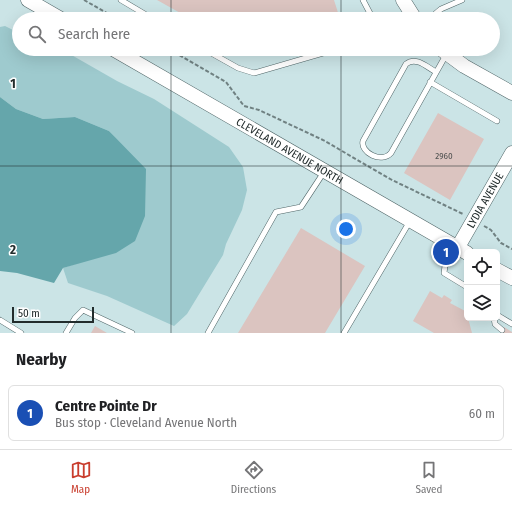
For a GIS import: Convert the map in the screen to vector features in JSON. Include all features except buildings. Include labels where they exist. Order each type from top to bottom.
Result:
[{"type":"street","points":[[28,0],[49,12]]},
{"type":"street","points":[[403,0],[411,12]]},
{"type":"street","name":"CLEVELAND AVENUE NORTH","points":[[125,56],[462,250]]},
{"type":"street","points":[[451,56],[464,66],[512,94]]},
{"type":"street","name":"LYDIA AVENUE","points":[[462,250],[474,219],[512,153]]},
{"type":"street","points":[[500,272],[512,278]]},
{"type":"lane","points":[[120,0],[141,12]]},
{"type":"lane","points":[[363,0],[369,12]]},
{"type":"lane","points":[[437,12],[462,0]]},
{"type":"lane","points":[[217,56],[238,68],[254,72],[312,56]]},
{"type":"lane","points":[[436,72],[417,61],[412,61],[406,64],[363,141],[362,146],[365,150],[379,158],[389,156],[436,72],[442,56]]},
{"type":"lane","points":[[430,82],[497,121]]},
{"type":"lane","points":[[208,333],[276,212],[301,207],[324,171]]},
{"type":"lane","points":[[344,333],[411,220]]},
{"type":"lane","points":[[462,250],[445,266],[444,273],[464,285]]},
{"type":"lane","points":[[66,333],[75,318],[83,310],[132,333]]},
{"type":"lane","points":[[500,317],[512,324]]},
{"type":"lane","points":[[0,320],[21,333]]},
{"type":"lane","points":[[494,321],[495,324],[502,330]]},
{"type":"path","points":[[84,0],[105,12]]},
{"type":"path","points":[[181,56],[226,82],[244,106],[259,110],[323,140],[392,180],[474,219],[491,230],[501,243],[512,249]]},
{"type":"shaded area","points":[[5,26],[12,30],[12,56],[73,56],[117,81],[154,99],[229,147],[243,167],[247,190],[242,210],[226,244],[223,255],[187,314],[174,326],[107,296],[68,283],[63,268],[87,260],[126,150],[109,131],[75,117],[43,119],[16,109],[0,97],[0,27]]},
{"type":"shaded area","points":[[0,97],[16,109],[43,119],[75,117],[109,131],[146,169],[145,216],[135,241],[116,253],[63,268],[54,283],[17,273],[0,271]]},
{"type":"place","name":"Centre Pointe Dr","points":[[446,252]]}]
